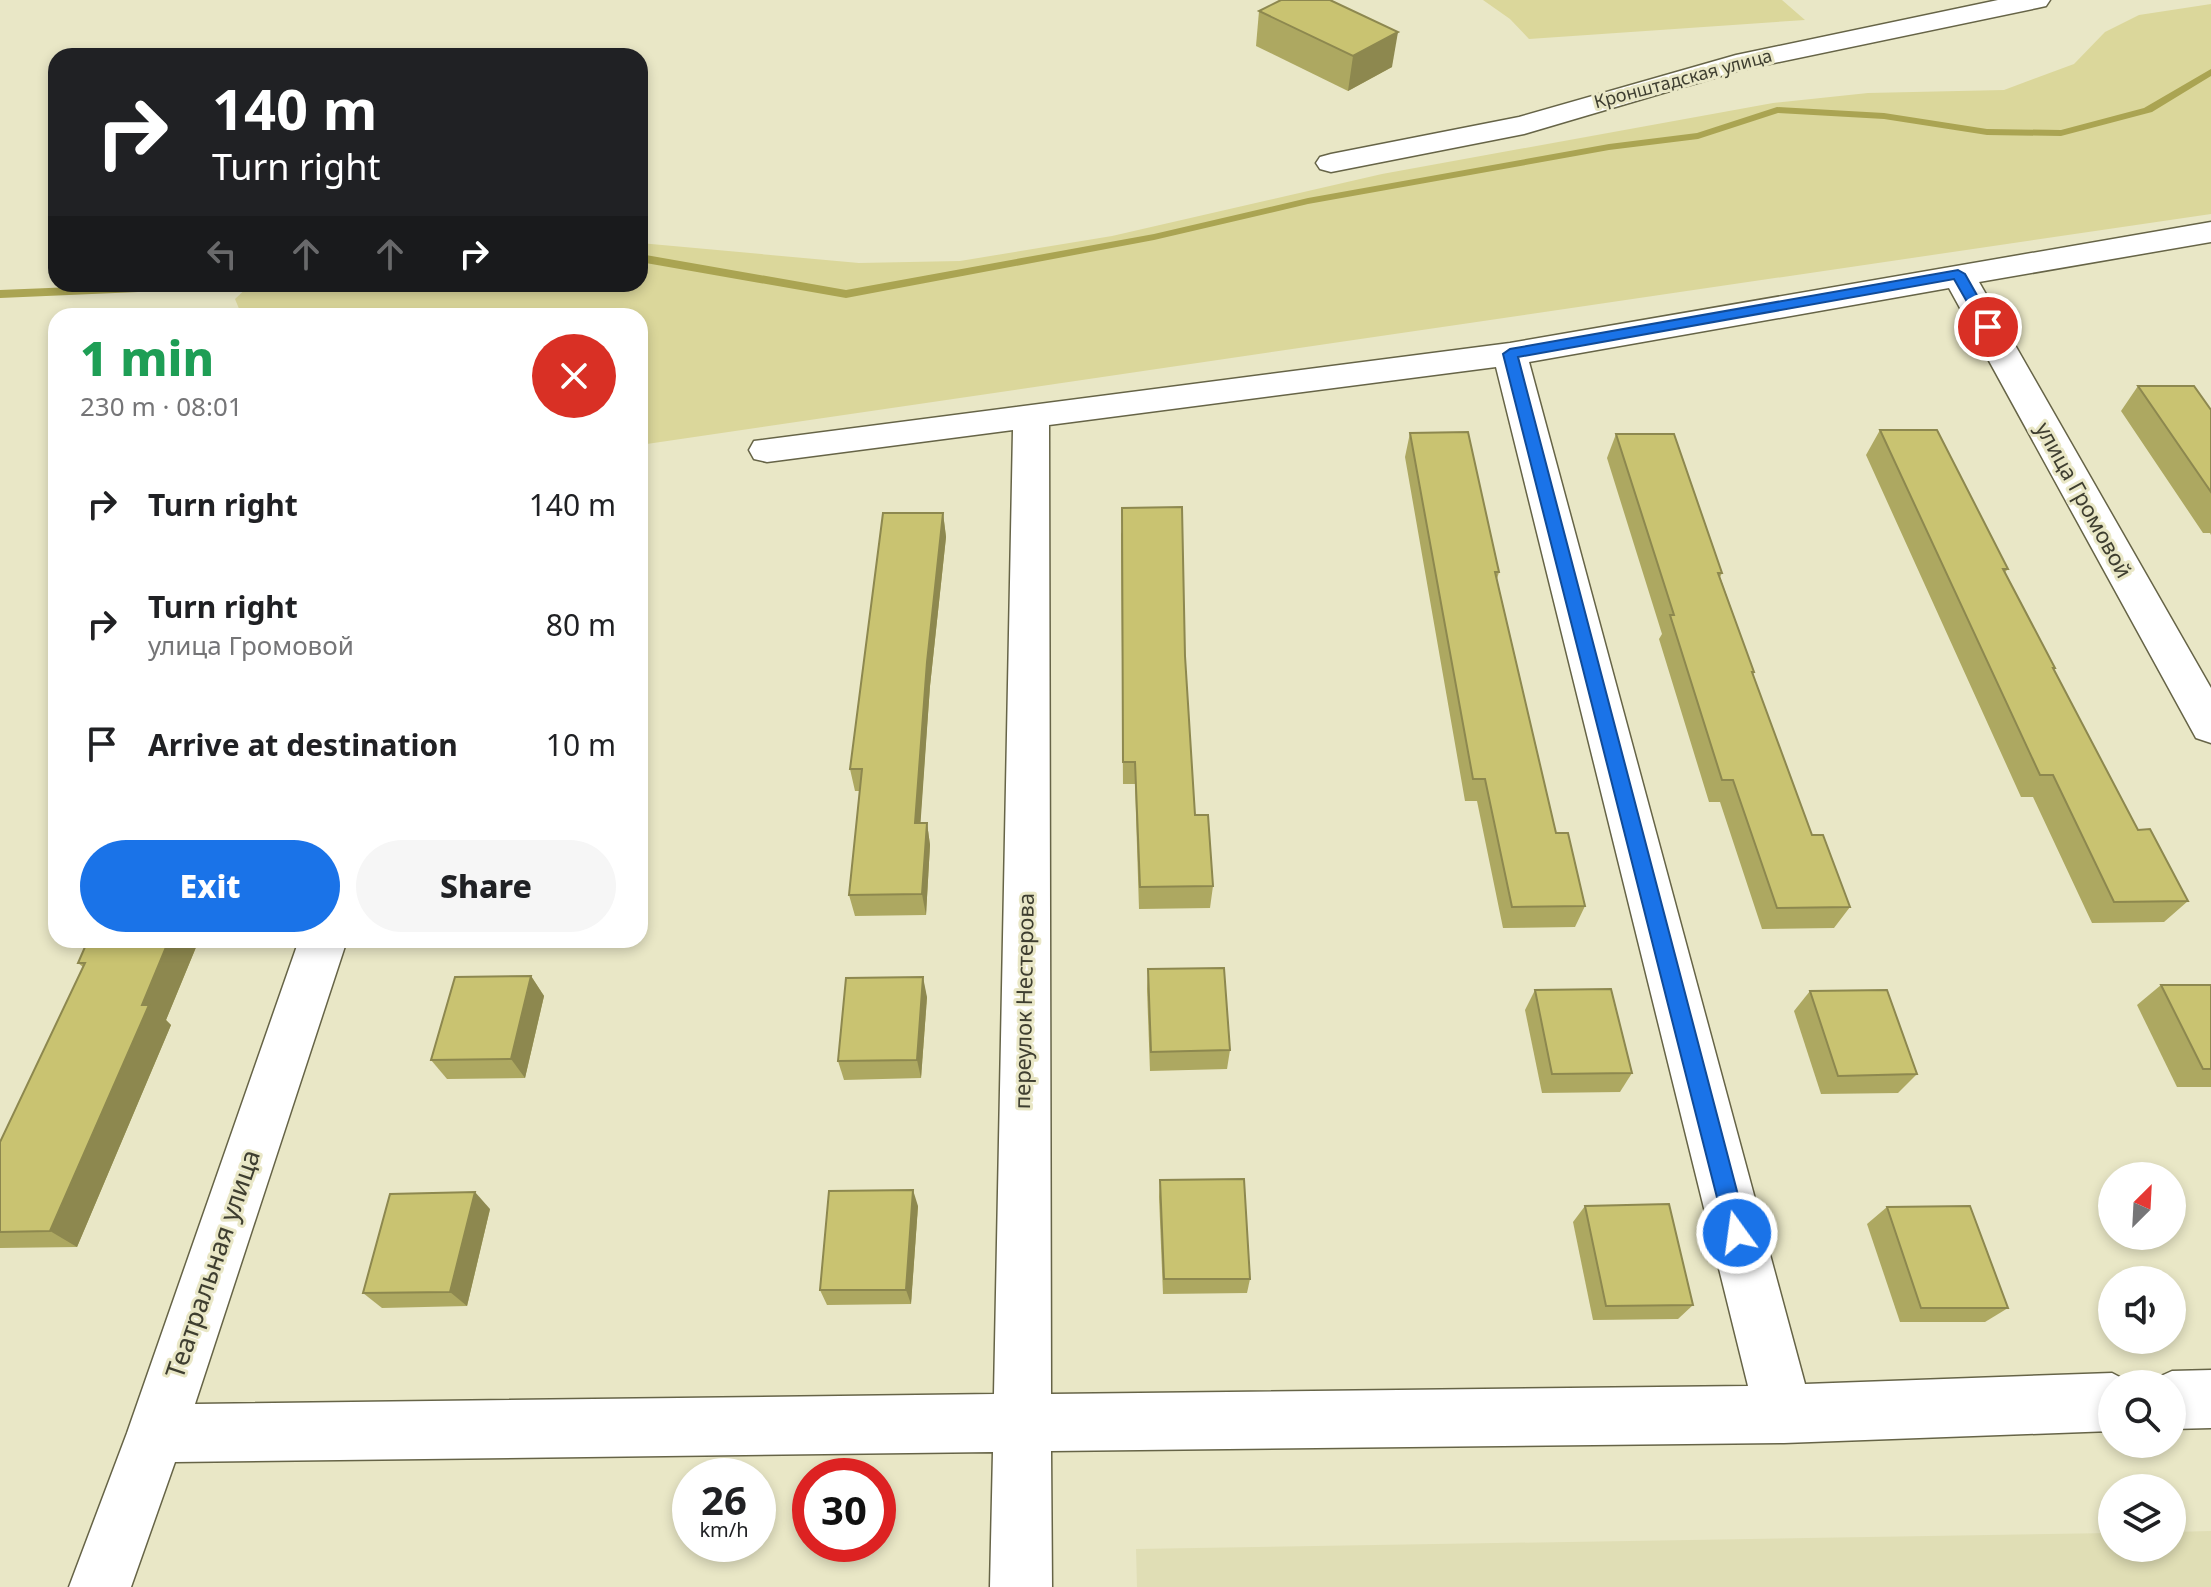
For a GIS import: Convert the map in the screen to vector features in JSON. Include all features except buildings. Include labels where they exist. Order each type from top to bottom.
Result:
[{"type":"street","name":"Кронштадская улица","points":[[1331,163],[1524,125],[1736,63],[2037,0]]},
{"type":"street","points":[[767,450],[1510,354],[2211,232]]},
{"type":"street","name":"улица Громовой","points":[[1958,274],[2211,726]]},
{"type":"street","points":[[1510,354],[1784,1414]]},
{"type":"street","name":"переулок Нестерова","points":[[1021,1587],[1031,416]]},
{"type":"street","name":"Театральная улица","points":[[100,1587],[156,1433],[320,948]]},
{"type":"street","points":[[2186,1400],[2211,1399]]},
{"type":"street","points":[[156,1433],[1784,1414],[2098,1403]]},
{"type":"shaded area","points":[[1483,0],[1782,0],[1805,20],[1529,39],[1510,19]]},
{"type":"shaded area","points":[[2211,4],[2211,214],[648,444],[648,308],[239,308],[235,299],[242,292],[648,292],[648,244],[859,263],[960,261],[1112,236],[1382,174],[1773,103],[1868,93],[2004,90],[2074,64],[2105,32],[2139,15]]},
{"type":"shaded area","points":[[2211,1531],[2211,1587],[1137,1587],[1136,1549],[2098,1533],[2098,1562],[2186,1562],[2186,1532]]},
{"type":"waterway","points":[[648,259],[846,294],[1154,237],[1308,201],[1609,147],[1698,136],[1777,110],[1884,116],[1987,132],[2061,133],[2148,110],[2211,72]]},
{"type":"waterway","points":[[0,294],[48,292]]},
{"type":"route","points":[[1737,1233],[1510,354],[1958,274],[1988,327]]}]
